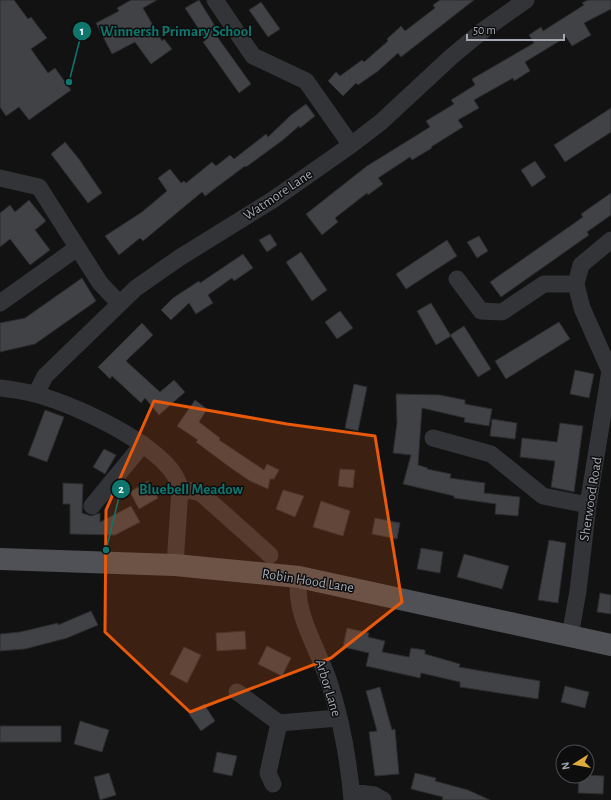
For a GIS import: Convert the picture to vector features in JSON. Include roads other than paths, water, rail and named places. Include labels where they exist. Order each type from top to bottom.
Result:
[{"type":"main road","name":"Robin Hood Lane","points":[[0,559],[174,565],[299,577],[611,645]]},
{"type":"street","points":[[215,0],[253,56],[306,81],[351,145]]},
{"type":"street","name":"Watmore Lane","points":[[36,394],[44,376],[136,288],[173,262],[274,199],[351,145],[381,122],[451,57],[481,32],[526,0]]},
{"type":"street","points":[[0,178],[39,187],[100,283],[119,303]]},
{"type":"street","name":"Sherwood Road","points":[[570,636],[578,591],[588,505],[606,438],[610,371],[582,308],[576,284],[581,265],[611,240]]},
{"type":"street","points":[[0,303],[77,248]]},
{"type":"street","points":[[457,280],[481,312],[502,312],[544,284],[576,284]]},
{"type":"street","points":[[0,388],[36,394],[91,415],[143,444],[172,470],[177,478],[180,489],[174,565]]},
{"type":"street","points":[[433,438],[491,454],[543,496],[588,505]]},
{"type":"street","points":[[92,506],[143,444]]},
{"type":"street","points":[[180,489],[198,492],[203,495],[270,555]]},
{"type":"street","name":"Arbor Lane","points":[[299,577],[300,604],[330,685],[338,718],[351,796]]},
{"type":"street","points":[[237,692],[279,723],[338,718]]},
{"type":"street","points":[[273,784],[268,773],[279,723]]},
{"type":"street","points":[[351,796],[374,795],[383,800]]},
{"type":"place","name":"Winnersh Primary School","points":[[69,82]]},
{"type":"place","name":"Bluebell Meadow","points":[[106,550]]}]
